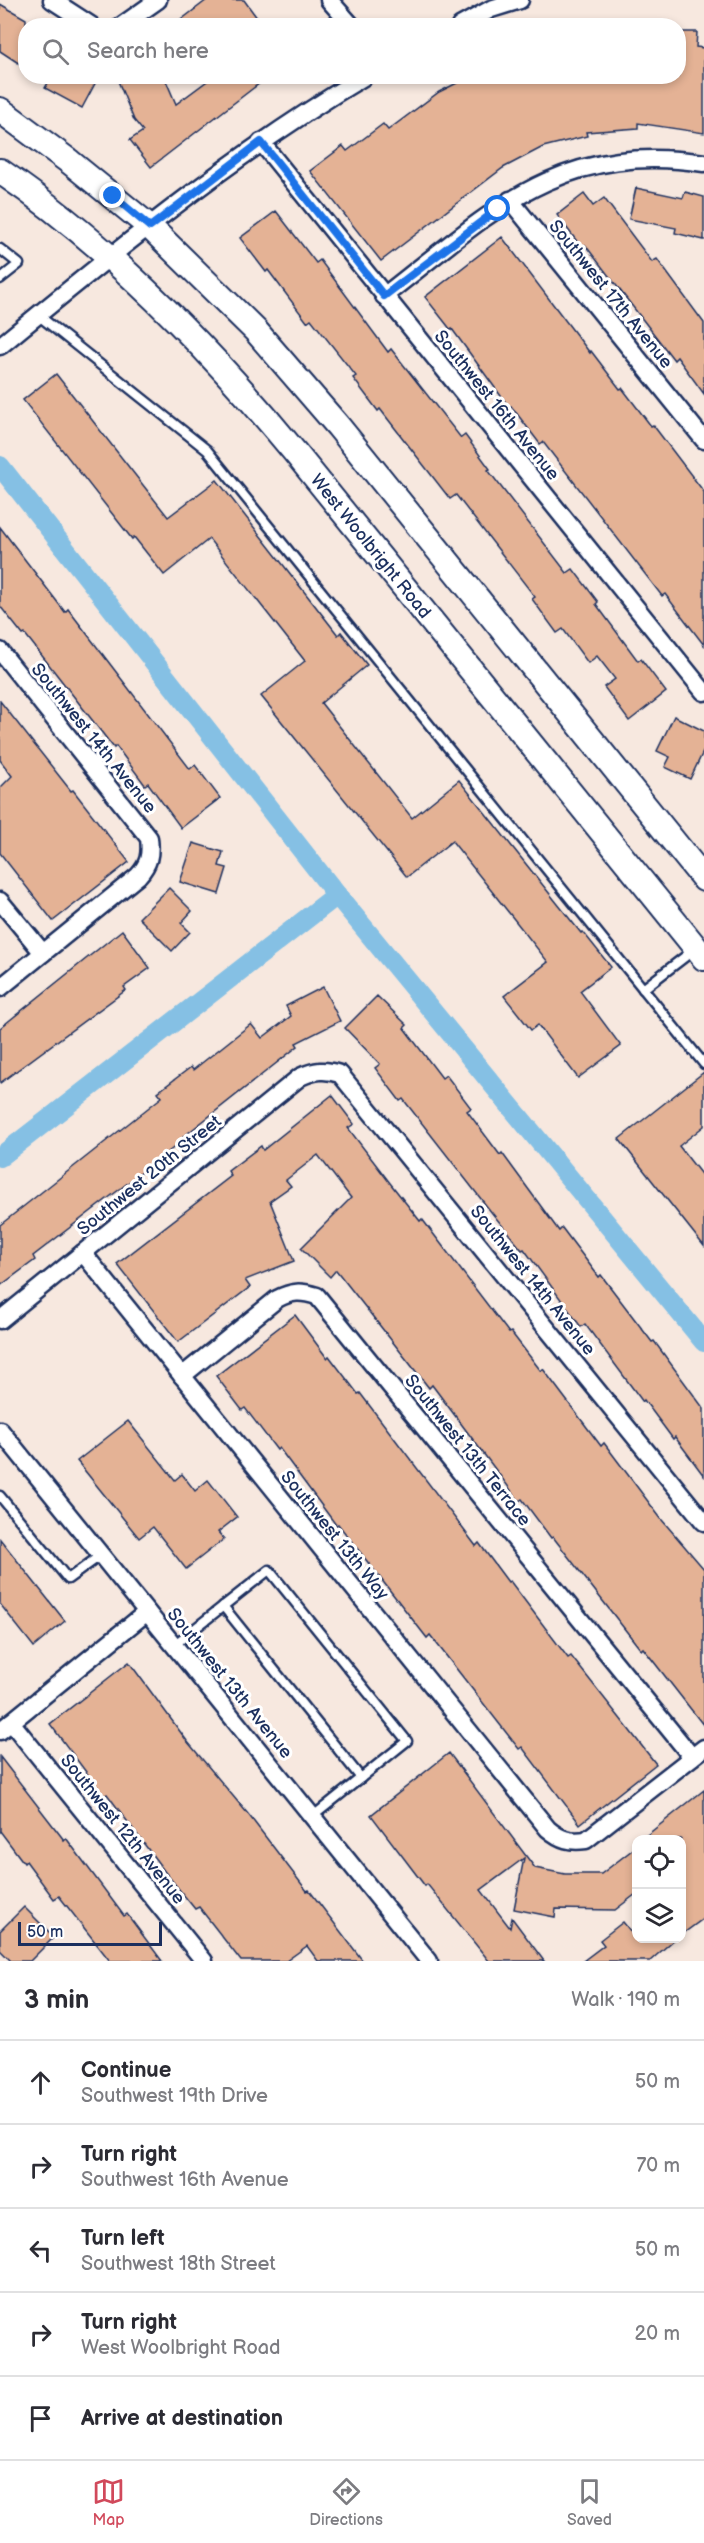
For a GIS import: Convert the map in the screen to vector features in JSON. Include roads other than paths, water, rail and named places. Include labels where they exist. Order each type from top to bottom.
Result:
[{"type":"main road","points":[[0,110],[70,162],[150,227],[256,331],[338,426],[704,879]]},
{"type":"main road","name":"West Woolbright Road","points":[[0,171],[63,219],[109,259],[184,330],[267,418],[701,949]]},
{"type":"street","points":[[52,0],[80,18]]},
{"type":"street","points":[[132,18],[158,0]]},
{"type":"street","points":[[329,0],[345,18]]},
{"type":"street","points":[[475,18],[491,9],[520,0]]},
{"type":"street","points":[[0,346],[261,142],[352,84]]},
{"type":"street","name":"Southwest 16th Avenue","points":[[261,142],[704,692]]},
{"type":"street","points":[[384,296],[510,201],[545,181],[577,168],[609,161],[644,158],[704,163]]},
{"type":"street","name":"Southwest 17th Avenue","points":[[510,201],[704,440]]},
{"type":"street","name":"Southwest 14th Avenue","points":[[0,651],[149,838],[151,852],[147,866],[138,876],[43,953]]},
{"type":"street","points":[[0,901],[43,953],[0,988]]},
{"type":"street","name":"Southwest 14th Avenue","points":[[327,1070],[340,1074],[704,1522]]},
{"type":"street","name":"Southwest 20th Street","points":[[0,1320],[300,1077],[313,1071],[327,1070]]},
{"type":"street","name":"Southwest 13th Way","points":[[83,1253],[548,1829],[559,1838],[572,1842],[586,1840],[698,1753]]},
{"type":"street","name":"Southwest 13th Terrace","points":[[182,1376],[277,1299],[290,1293],[304,1292],[317,1296],[698,1753]]},
{"type":"street","name":"Southwest 13th Avenue","points":[[0,1430],[429,1961]]},
{"type":"street","points":[[4,1724],[147,1612]]},
{"type":"street","name":"Southwest 12th Avenue","points":[[4,1724],[204,1961]]},
{"type":"lane","points":[[0,249],[19,264],[0,279]]},
{"type":"lane","points":[[38,315],[207,450],[704,1064]]},
{"type":"lane","points":[[643,989],[701,949]]},
{"type":"lane","points":[[0,1496],[68,1580],[101,1555]]},
{"type":"lane","points":[[174,1645],[269,1570],[407,1741],[312,1817]]},
{"type":"lane","points":[[223,1606],[361,1778]]},
{"type":"waterway","points":[[0,466],[337,895],[704,1342]]},
{"type":"waterway","points":[[0,1157],[337,895]]}]
